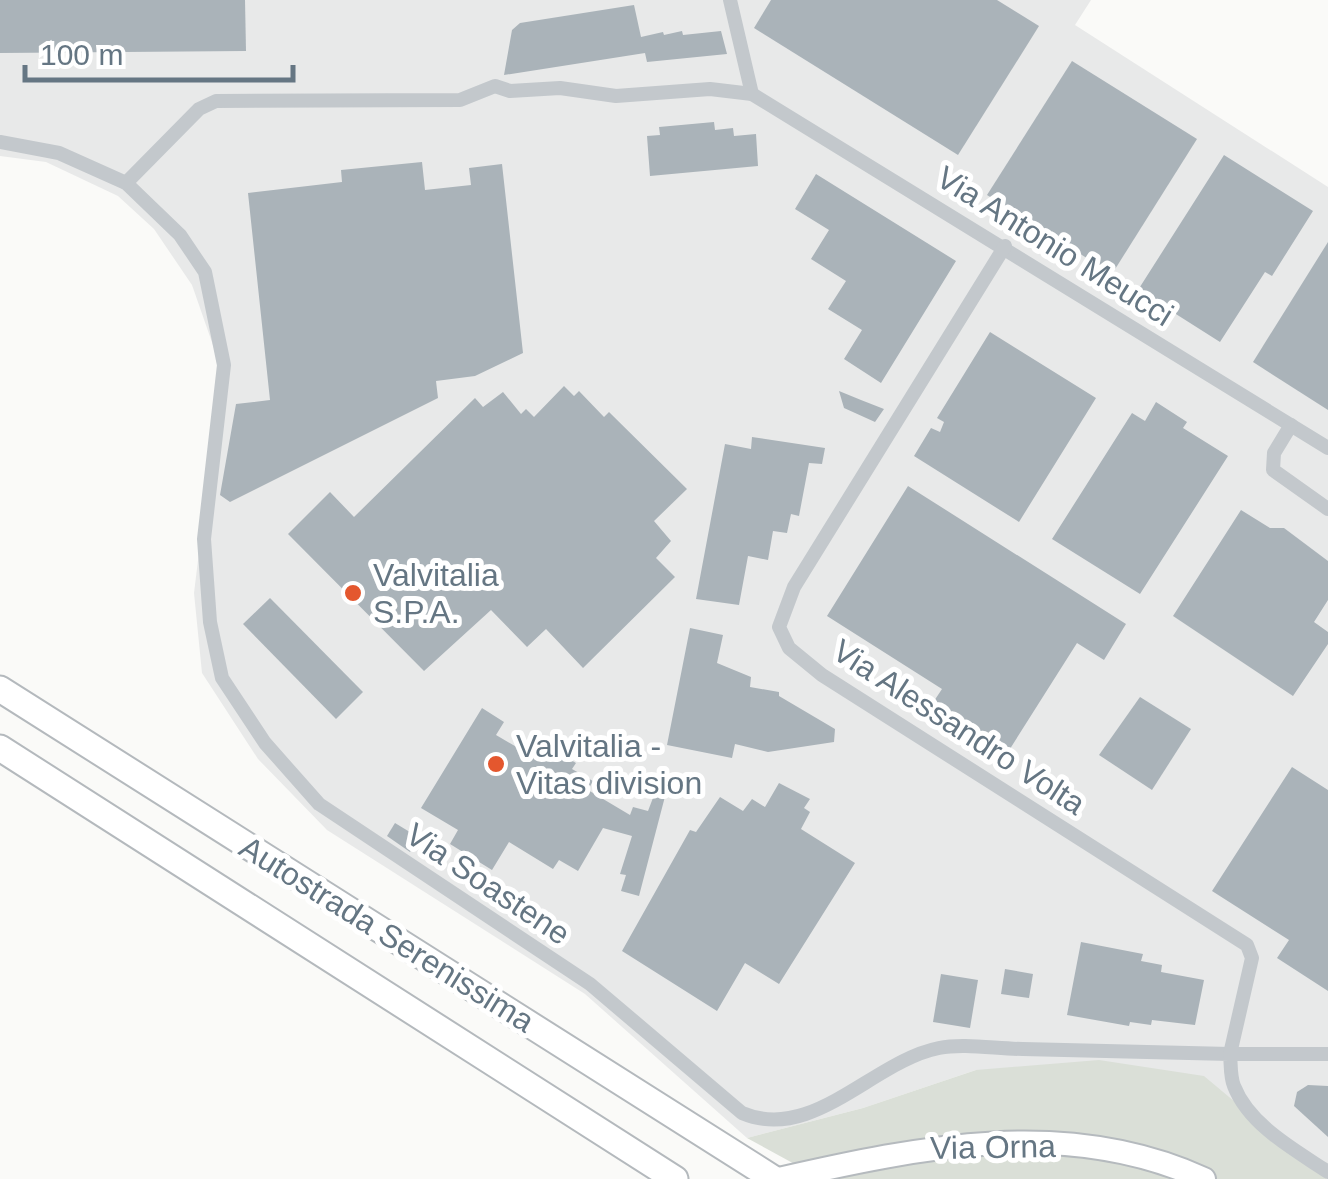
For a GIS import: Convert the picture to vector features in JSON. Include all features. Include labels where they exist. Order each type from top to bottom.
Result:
[{"type":"highway","name":"Autostrada Serenissima","points":[[0,688],[784,1178]]},
{"type":"highway","name":"Autostrada Serenissima","points":[[0,748],[674,1179]]},
{"type":"main road","name":"Via Orna","points":[[784,1178],[914,1149],[1026,1141],[1113,1151],[1204,1179]]},
{"type":"street","points":[[126,183],[199,109],[216,101],[446,100],[494,86],[510,91],[560,88],[616,96],[710,89],[752,94],[730,0]]},
{"type":"street","name":"Via Antonio Meucci","points":[[752,94],[1328,448]]},
{"type":"street","name":"Via Soastene","points":[[0,142],[59,153],[126,183],[180,235],[205,272],[224,364],[218,446],[204,538],[210,622],[222,678],[265,743],[318,804],[590,984],[742,1114],[760,1121],[780,1121],[821,1108],[885,1071],[939,1048],[1230,1054]]},
{"type":"street","name":"Via Alessandro Volta","points":[[1005,246],[794,587],[779,627],[789,648],[822,674],[1247,945],[1252,958],[1230,1054]]},
{"type":"street","points":[[1291,424],[1274,453],[1273,470],[1276,476],[1328,509]]},
{"type":"street","points":[[1328,1054],[1230,1054],[1234,1086],[1249,1108],[1272,1135],[1328,1172]]},
{"type":"shaded area","points":[[0,0],[1091,0],[1075,25],[1328,187],[1328,1179],[976,1070],[863,1108],[747,1138],[585,994],[327,830],[258,759],[202,673],[194,593],[220,381],[215,351],[192,285],[154,229],[118,196],[46,162],[0,156]]},
{"type":"shaded area","points":[[1099,1060],[1204,1076],[1327,1179],[822,1179],[747,1138],[863,1108],[976,1070]]},
{"type":"building","points":[[0,0],[245,0],[246,51],[0,53]]},
{"type":"building","points":[[771,0],[997,0],[1039,26],[958,155],[754,28]]},
{"type":"building","points":[[634,5],[641,37],[663,32],[664,35],[682,31],[683,35],[721,31],[727,54],[647,62],[645,53],[504,75],[512,30],[520,23]]},
{"type":"building","points":[[1072,61],[1197,139],[1112,274],[987,195]]},
{"type":"building","points":[[714,122],[715,130],[733,128],[734,136],[756,134],[758,166],[650,176],[647,136],[660,135],[659,127]]},
{"type":"building","points":[[1224,155],[1313,211],[1272,276],[1265,272],[1220,342],[1138,290]]},
{"type":"building","points":[[422,162],[425,190],[471,185],[469,168],[502,164],[523,353],[475,376],[436,381],[438,398],[230,502],[220,495],[236,404],[270,400],[248,193],[342,182],[341,170]]},
{"type":"building","points":[[816,174],[956,261],[881,383],[844,359],[862,330],[828,309],[846,281],[811,259],[829,230],[795,209]]},
{"type":"building","points":[[1328,242],[1328,410],[1253,362]]},
{"type":"building","points":[[990,332],[1096,398],[1019,522],[914,456],[931,428],[940,432],[944,422],[937,418]]},
{"type":"building","points":[[564,386],[574,396],[579,391],[604,417],[609,412],[687,489],[654,521],[671,541],[656,558],[675,577],[583,668],[546,629],[527,647],[491,610],[424,671],[288,534],[330,492],[354,517],[475,398],[483,407],[503,392],[521,414],[526,409],[534,417]]},
{"type":"building","points":[[839,391],[884,409],[875,422],[844,408]]},
{"type":"building","points":[[1156,402],[1187,422],[1183,428],[1228,456],[1140,594],[1052,539],[1132,413],[1145,421]]},
{"type":"building","points":[[752,437],[825,448],[822,464],[809,463],[799,516],[791,514],[787,533],[773,531],[768,560],[748,556],[739,605],[696,599],[725,444],[751,449]]},
{"type":"building","points":[[908,486],[1126,624],[1104,660],[1077,643],[1008,752],[932,704],[942,689],[827,616]]},
{"type":"building","points":[[1241,510],[1270,528],[1284,528],[1328,561],[1328,600],[1314,622],[1328,632],[1328,644],[1293,696],[1173,616]]},
{"type":"building","points":[[270,598],[363,692],[336,719],[243,624]]},
{"type":"building","points":[[690,628],[723,635],[717,663],[751,677],[750,687],[779,692],[779,696],[835,729],[834,742],[768,752],[735,744],[732,758],[667,745]]},
{"type":"building","points":[[1140,697],[1191,729],[1152,790],[1099,755]]},
{"type":"building","name":"Valvitalia - Vitas division","points":[[482,708],[504,722],[496,735],[537,759],[545,745],[576,763],[572,769],[593,781],[588,790],[630,815],[633,807],[648,811],[659,782],[668,785],[639,896],[621,891],[626,875],[620,874],[632,836],[603,828],[578,871],[559,860],[553,869],[509,842],[492,870],[450,844],[458,830],[421,808]]},
{"type":"building","points":[[1292,767],[1328,790],[1328,991],[1277,958],[1289,940],[1212,891]]},
{"type":"building","points":[[779,783],[810,799],[804,808],[810,812],[801,829],[855,863],[779,984],[745,963],[717,1011],[622,951],[690,830],[696,832],[720,797],[743,811],[752,799],[765,807]]},
{"type":"building","points":[[395,823],[418,837],[410,852],[387,836]]},
{"type":"building","points":[[1081,942],[1143,954],[1141,961],[1162,965],[1161,972],[1204,980],[1195,1025],[1152,1020],[1151,1025],[1130,1022],[1129,1026],[1067,1015]]},
{"type":"building","points":[[1005,969],[1033,974],[1029,998],[1001,994]]},
{"type":"building","points":[[941,974],[978,980],[970,1028],[933,1022]]},
{"type":"building","points":[[1308,1085],[1328,1086],[1328,1137],[1294,1106],[1297,1092]]},
{"type":"place","name":"Valvitalia S.P.A.","points":[[353,593]]},
{"type":"place","name":"Valvitalia - Vitas division","points":[[496,764]]}]
